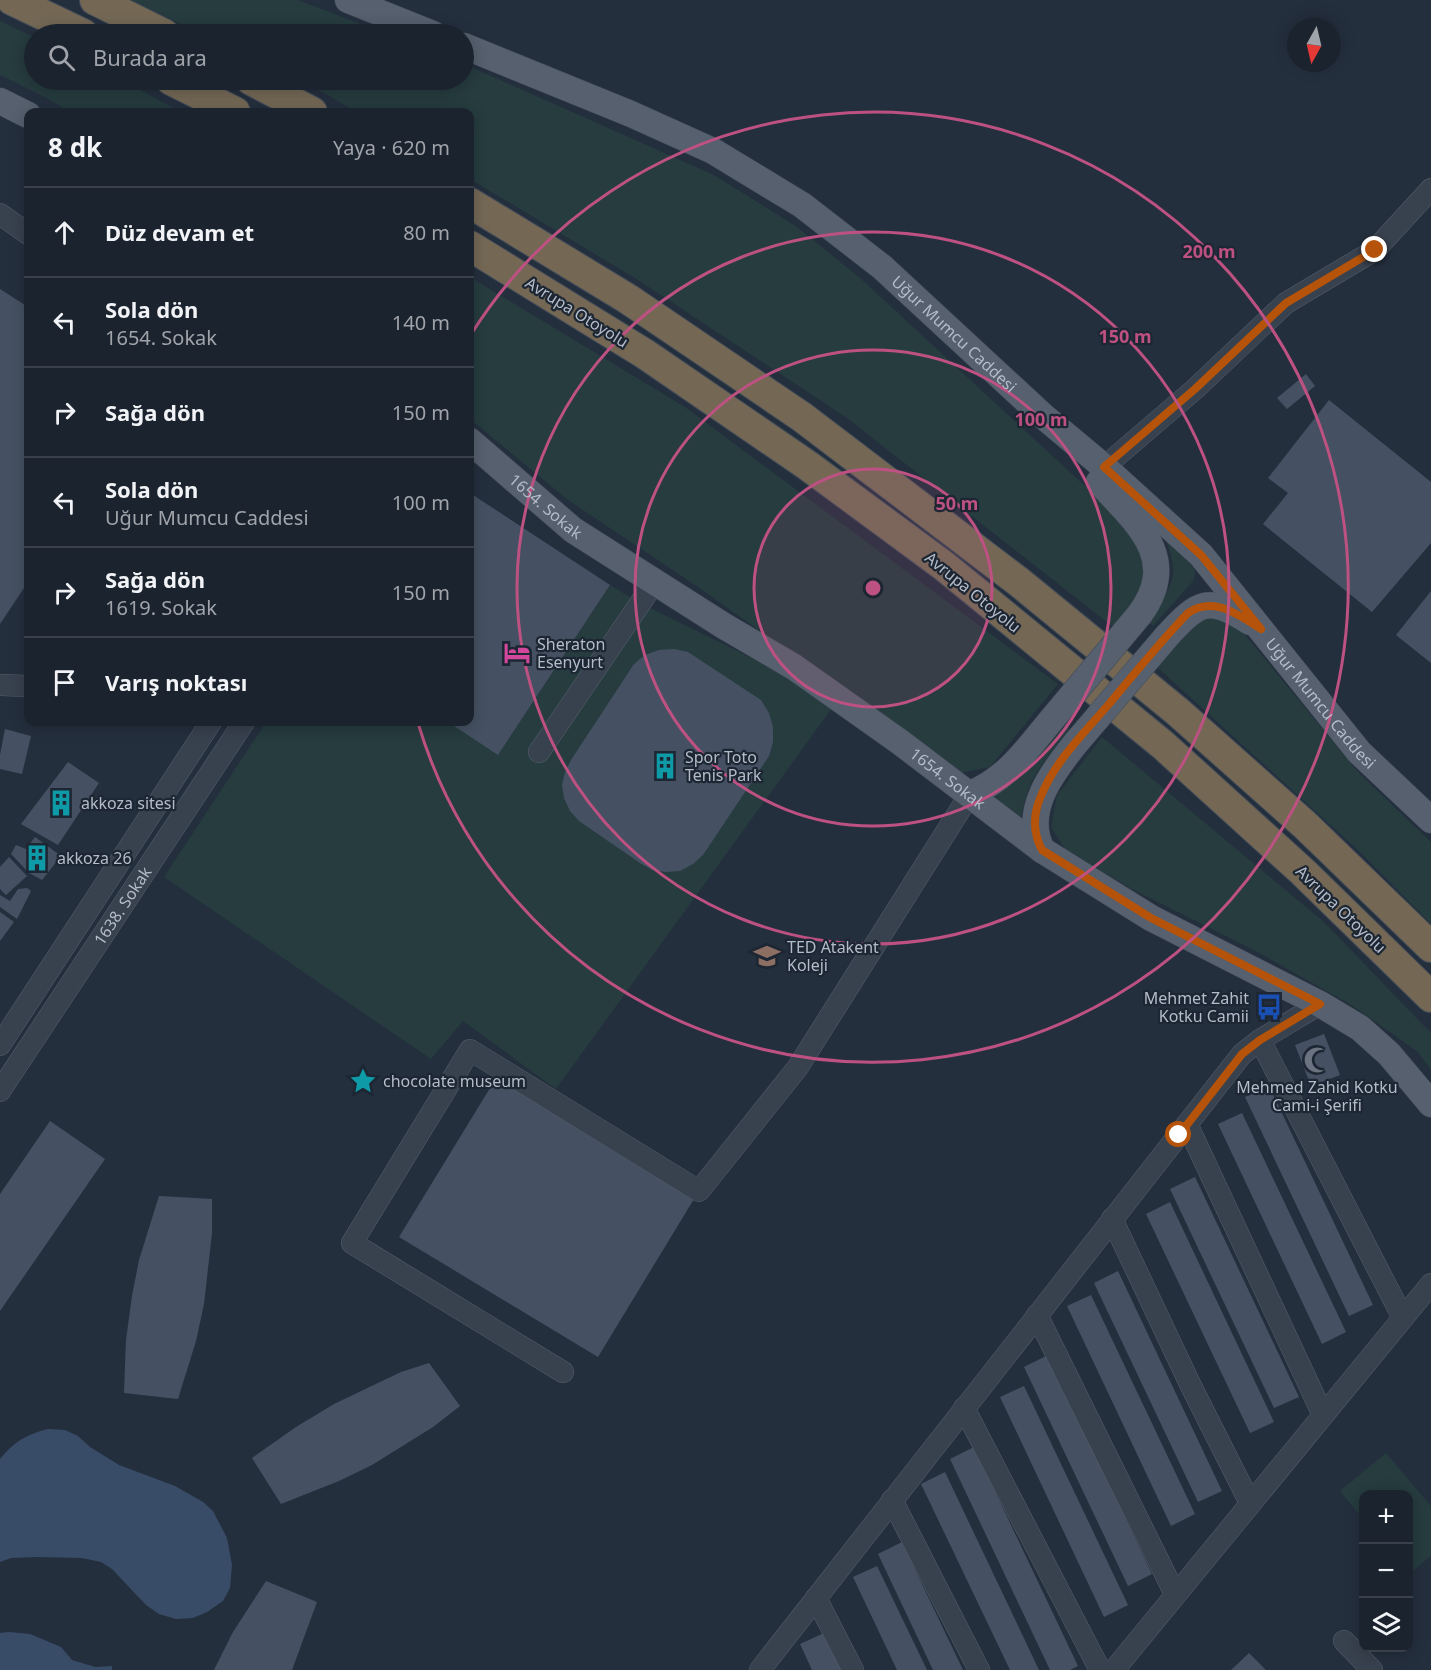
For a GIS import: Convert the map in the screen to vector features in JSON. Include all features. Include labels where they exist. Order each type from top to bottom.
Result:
[{"type":"highway","points":[[12,0],[62,24]]},
{"type":"highway","points":[[95,0],[144,24]]},
{"type":"highway","points":[[191,90],[227,108]]},
{"type":"highway","points":[[269,90],[304,108]]},
{"type":"highway","name":"Avrupa Otoyolu","points":[[474,205],[628,299],[802,417],[1019,582],[1178,712],[1305,825],[1431,946]]},
{"type":"highway","name":"Avrupa Otoyolu","points":[[474,248],[645,354],[807,465],[944,566],[1163,746],[1302,872],[1431,997]]},
{"type":"main road","points":[[348,0],[408,24]]},
{"type":"main road","name":"Uğur Mumcu Caddesi","points":[[474,50],[631,114],[713,151],[802,205],[882,267],[1043,416],[1104,467],[1201,555],[1359,752],[1427,809]]},
{"type":"main road","points":[[0,101],[24,113]]},
{"type":"main road","points":[[970,794],[990,785],[1005,774],[1140,614],[1152,595],[1156,579],[1156,558],[1149,540],[1043,416]]},
{"type":"main road","name":"1654. Sokak","points":[[476,450],[573,530],[723,627],[794,667],[970,794],[1042,850],[1151,918],[1320,1004],[1360,1028],[1389,1054],[1431,1104]]},
{"type":"main road","points":[[1042,850],[1035,831],[1039,802],[1048,782],[1075,744],[1188,613],[1204,606],[1228,610],[1261,629]]},
{"type":"street","points":[[1104,467],[1195,389],[1286,303],[1375,250],[1431,189]]},
{"type":"street","points":[[0,214],[24,231]]},
{"type":"street","points":[[539,752],[654,583]]},
{"type":"street","points":[[0,686],[24,686]]},
{"type":"street","name":"1638. Sokak","points":[[0,1046],[208,726]]},
{"type":"street","name":"1638. Sokak","points":[[0,1091],[241,726]]},
{"type":"street","points":[[563,1372],[352,1242],[470,1050],[699,1191],[798,1067],[970,794]]},
{"type":"street","points":[[760,1670],[1242,1054],[1260,1040],[1320,1004]]},
{"type":"street","points":[[1260,1040],[1403,1318]]},
{"type":"street","points":[[1187,1124],[1323,1415]]},
{"type":"street","points":[[1112,1219],[1190,1384],[1250,1503]]},
{"type":"street","points":[[1114,1670],[1431,1284]]},
{"type":"street","points":[[1037,1315],[1175,1594]]},
{"type":"street","points":[[964,1408],[1100,1670]]},
{"type":"street","points":[[891,1500],[979,1670]]},
{"type":"street","points":[[816,1598],[853,1670]]},
{"type":"street","points":[[1344,1641],[1372,1670]]},
{"type":"green space","points":[[130,0],[298,0],[361,24],[181,24]]},
{"type":"green space","points":[[0,21],[24,32],[24,87],[0,75]]},
{"type":"green space","points":[[474,68],[714,175],[797,227],[859,277],[1111,510],[1140,543],[1147,587],[1113,627],[847,418],[635,278],[474,181],[474,108],[350,108],[318,90],[474,90]]},
{"type":"green space","points":[[31,90],[140,90],[174,108],[63,108]]},
{"type":"green space","points":[[474,279],[685,407],[1058,684],[990,767],[960,773],[698,587],[568,500],[474,422]]},
{"type":"green space","points":[[1162,531],[1194,568],[1195,574],[1193,581],[1153,626],[1147,621],[1169,588],[1173,569],[1172,558]]},
{"type":"green space","points":[[610,585],[640,603],[776,670],[832,708],[556,1089],[463,1021],[431,1059],[164,877],[263,726],[454,726],[498,754]]},
{"type":"green space","points":[[1209,614],[1241,630],[1358,772],[1431,842],[1431,924],[1360,852],[1158,668],[1183,628]]},
{"type":"green space","points":[[1063,721],[1070,729],[1032,782],[1023,807],[1021,822],[993,800],[1016,777]]},
{"type":"green space","points":[[1102,737],[1324,922],[1431,1033],[1431,1070],[1418,1052],[1353,1006],[1256,951],[1130,888],[1065,849],[1051,827],[1057,795]]},
{"type":"green space","points":[[1386,1453],[1431,1506],[1431,1556],[1413,1571],[1413,1490],[1359,1490],[1359,1514],[1340,1491]]},
{"type":"water","points":[[48,1429],[65,1430],[78,1436],[90,1447],[119,1465],[175,1486],[203,1502],[213,1511],[227,1538],[232,1565],[230,1588],[223,1601],[193,1618],[176,1619],[159,1614],[146,1605],[112,1569],[101,1562],[82,1558],[37,1557],[11,1558],[0,1562],[0,1459],[21,1440]]},
{"type":"water","points":[[0,1633],[30,1634],[61,1647],[72,1660],[95,1667],[112,1666],[112,1670],[0,1670]]},
{"type":"building","points":[[0,289],[24,304],[24,588],[0,624]]},
{"type":"building","points":[[1306,374],[1315,386],[1287,409],[1277,398]]},
{"type":"building","points":[[1329,400],[1431,482],[1431,543],[1372,612],[1263,524],[1288,493],[1268,478]]},
{"type":"building","name":"Sheraton Esenyurt","points":[[474,496],[610,585],[498,755],[454,726],[474,726]]},
{"type":"building","points":[[1431,591],[1431,663],[1396,635]]},
{"type":"building","name":"Spor Toto Tenis Park","points":[[674,649],[688,652],[761,700],[769,713],[773,727],[773,742],[769,756],[703,855],[680,871],[666,872],[652,870],[640,863],[579,821],[570,811],[564,798],[562,785],[571,760],[634,664],[645,655],[659,650]]},
{"type":"building","points":[[5,729],[31,736],[22,774],[0,769]]},
{"type":"building","name":"akkoza sitesi","points":[[68,762],[99,783],[58,845],[21,824]]},
{"type":"building","name":"akkoza 26","points":[[35,837],[61,856],[42,880],[29,873],[11,854],[16,845],[26,849]]},
{"type":"building","points":[[9,857],[27,876],[6,895],[0,889],[0,867]]},
{"type":"building","points":[[27,888],[31,891],[17,919],[0,907],[0,895],[10,901],[18,889]]},
{"type":"building","points":[[0,912],[14,922],[0,941]]},
{"type":"building","name":"Mehmed Zahid Kotku Cami-i Şerifi","points":[[1324,1034],[1340,1075],[1311,1086],[1295,1045]]},
{"type":"building","points":[[498,1075],[697,1194],[598,1357],[399,1237]]},
{"type":"building","points":[[1269,1086],[1373,1305],[1349,1316],[1245,1097]]},
{"type":"building","points":[[1242,1113],[1346,1332],[1322,1344],[1218,1124]]},
{"type":"building","points":[[50,1121],[105,1159],[0,1311],[0,1194]]},
{"type":"building","points":[[1195,1177],[1299,1397],[1274,1408],[1170,1189]]},
{"type":"building","points":[[159,1196],[212,1199],[212,1233],[204,1304],[196,1341],[178,1399],[124,1393],[126,1340],[132,1296],[139,1260]]},
{"type":"building","points":[[1170,1202],[1274,1422],[1250,1433],[1146,1214]]},
{"type":"building","points":[[1118,1271],[1222,1491],[1198,1502],[1094,1283]]},
{"type":"building","points":[[1091,1295],[1195,1514],[1171,1526],[1067,1306]]},
{"type":"building","points":[[1048,1355],[1152,1574],[1128,1586],[1024,1367]]},
{"type":"building","points":[[429,1363],[460,1406],[433,1427],[372,1465],[281,1504],[252,1458],[334,1404],[401,1372]]},
{"type":"building","points":[[1024,1386],[1128,1605],[1104,1617],[1000,1397]]},
{"type":"building","points":[[974,1447],[1078,1666],[1070,1670],[1050,1670],[950,1459]]},
{"type":"building","points":[[945,1472],[1039,1670],[1010,1670],[921,1484]]},
{"type":"building","points":[[902,1542],[963,1670],[933,1670],[878,1554]]},
{"type":"building","points":[[877,1566],[927,1670],[897,1670],[853,1577]]},
{"type":"building","points":[[266,1581],[317,1602],[292,1670],[214,1670],[233,1632]]},
{"type":"building","points":[[824,1633],[842,1670],[812,1670],[800,1644]]},
{"type":"building","points":[[1249,1653],[1266,1670],[1231,1670]]},
{"type":"place","name":"Sheraton Esenyurt","points":[[517,653]]},
{"type":"place","name":"Spor Toto Tenis Park","points":[[665,766]]},
{"type":"place","name":"akkoza sitesi","points":[[61,803]]},
{"type":"place","name":"akkoza 26","points":[[37,858]]},
{"type":"place","name":"TED Atakent Koleji","points":[[767,956]]},
{"type":"place","name":"Mehmet Zahit Kotku Camii","points":[[1269,1007]]},
{"type":"place","name":"Mehmed Zahid Kotku Cami-i Şerifi","points":[[1317,1060]]},
{"type":"place","name":"chocolate museum","points":[[363,1081]]},
{"type":"route","points":[[1179,1135],[1242,1054],[1260,1040],[1320,1004],[1151,918],[1042,850],[1037,839],[1035,822],[1039,802],[1057,767],[1188,613],[1200,607],[1218,607],[1237,614],[1261,629],[1201,555],[1104,467],[1195,389],[1286,303],[1375,250]]}]
